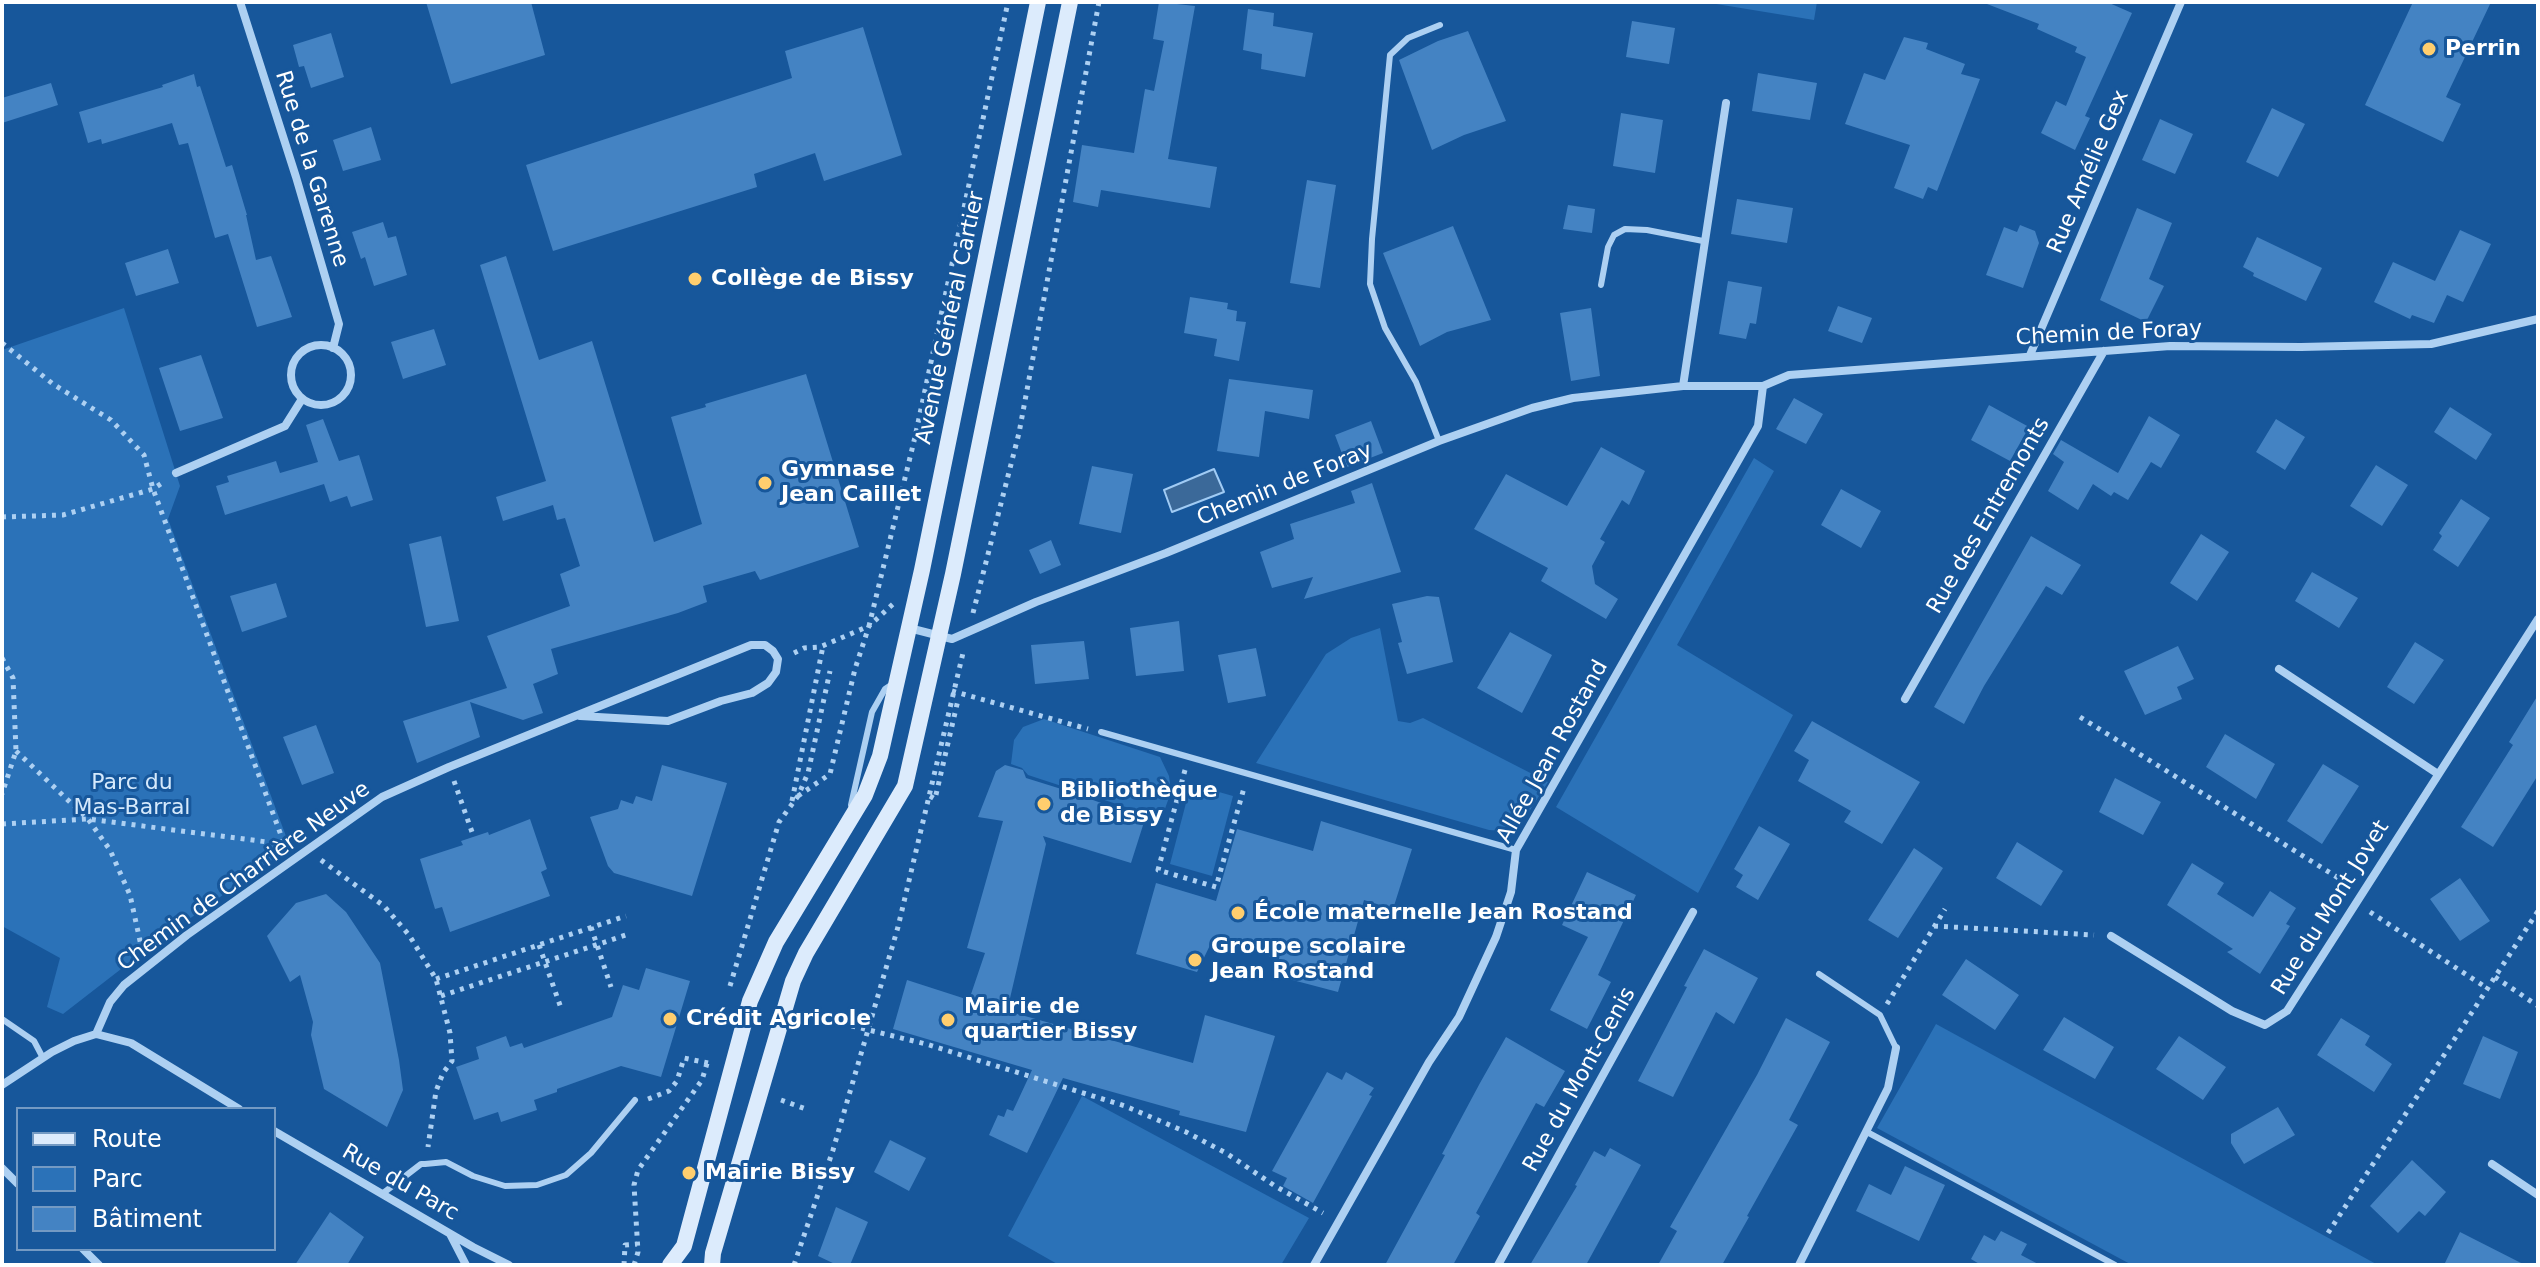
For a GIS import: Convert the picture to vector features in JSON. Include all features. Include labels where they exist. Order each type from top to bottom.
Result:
[{"type":"main road","name":"Avenue Général Cartier","points":[[670,1265],[684,1246],[750,1001],[776,942],[865,795],[880,756],[1038,2]]},
{"type":"main road","points":[[712,1265],[793,981],[806,953],[905,786],[963,528],[1070,2]]},
{"type":"main road","points":[[865,795],[892,811]]},
{"type":"street","name":"Rue de la Garenne","points":[[240,2],[339,324],[333,348]]},
{"type":"street","name":"Rue Amélie Gex","points":[[2030,355],[2181,2]]},
{"type":"street","points":[[1683,386],[1726,103]]},
{"type":"street","name":"Chemin de Foray","points":[[909,628],[952,639],[967,634],[1036,602],[1166,553],[1439,441],[1532,408],[1573,398],[1683,386],[1763,386],[1789,375],[2170,346],[2431,344],[2538,319]]},
{"type":"street","points":[[314,346],[333,348],[342,353],[351,371],[351,382],[340,399],[331,404],[311,404],[302,399],[292,383],[293,364],[298,356],[314,346]]},
{"type":"street","name":"Rue des Entremonts","points":[[1905,699],[2104,351]]},
{"type":"street","name":"Allée Jean Rostand","points":[[1314,1265],[1429,1062],[1459,1017],[1496,937],[1511,892],[1516,850],[1758,426],[1763,386]]},
{"type":"street","points":[[176,473],[285,426],[302,399]]},
{"type":"street","name":"Rue du Mont Jovet","points":[[2111,936],[2232,1011],[2265,1025],[2287,1011],[2538,619]]},
{"type":"street","name":"Chemin de Charrière Neuve","points":[[96,1034],[110,1002],[124,985],[187,935],[382,797],[751,645],[765,645],[778,659],[776,672],[768,683],[752,693],[668,721],[580,716]]},
{"type":"street","points":[[2279,669],[2438,774]]},
{"type":"street","name":"Rue du Mont-Cenis","points":[[1498,1265],[1693,912]]},
{"type":"street","points":[[2,1085],[74,1041],[96,1034],[131,1043],[236,1107]]},
{"type":"street","points":[[1799,1265],[1888,1088],[1896,1048]]},
{"type":"street","name":"Rue du Parc","points":[[276,1132],[509,1265]]},
{"type":"street","points":[[2492,1164],[2538,1195]]},
{"type":"street","points":[[450,1233],[466,1265]]},
{"type":"lane","points":[[1439,441],[1416,382],[1385,328],[1370,284],[1390,55],[1408,38],[1440,25]]},
{"type":"lane","points":[[1601,285],[1608,247],[1614,235],[1625,229],[1703,241]]},
{"type":"lane","points":[[847,825],[872,712],[885,689],[897,681]]},
{"type":"lane","points":[[1101,732],[1516,850]]},
{"type":"lane","points":[[1819,974],[1880,1015],[1896,1048]]},
{"type":"lane","points":[[2,1019],[34,1041],[43,1058]]},
{"type":"lane","points":[[382,1194],[421,1164],[446,1162],[473,1176],[505,1186],[537,1185],[566,1175],[591,1153],[635,1100]]},
{"type":"lane","points":[[1867,1132],[2115,1265]]},
{"type":"path","points":[[804,648],[823,646],[869,626],[915,437],[1008,2]]},
{"type":"path","points":[[794,1265],[870,1031],[1019,433],[1099,2]]},
{"type":"path","points":[[2,343],[53,384],[111,420],[144,455],[153,489],[283,844],[294,860]]},
{"type":"path","points":[[2,517],[63,515],[153,489]]},
{"type":"path","points":[[791,806],[823,646]]},
{"type":"path","points":[[2,658],[13,678],[16,751],[2,794]]},
{"type":"path","points":[[727,997],[779,822],[798,796],[808,773],[830,671]]},
{"type":"path","points":[[927,680],[954,692],[1101,732]]},
{"type":"path","points":[[927,794],[935,799],[958,700]]},
{"type":"path","points":[[2080,717],[2362,893]]},
{"type":"path","points":[[16,751],[88,819],[110,850],[130,895],[143,952],[153,963]]},
{"type":"path","points":[[1188,757],[1158,870],[1216,887],[1248,774]]},
{"type":"path","points":[[449,767],[472,832]]},
{"type":"path","points":[[2,824],[88,819],[283,844]]},
{"type":"path","points":[[308,850],[384,906],[409,935],[436,979],[450,1033],[452,1061],[436,1091],[425,1164]]},
{"type":"path","points":[[2356,902],[2487,988]]},
{"type":"path","points":[[1880,1015],[1945,909]]},
{"type":"path","points":[[2328,1233],[2538,911]]},
{"type":"path","points":[[436,979],[626,916]]},
{"type":"path","points":[[1934,926],[2111,936]]},
{"type":"path","points":[[591,927],[611,987]]},
{"type":"path","points":[[441,996],[629,934]]},
{"type":"path","points":[[539,945],[562,1011]]},
{"type":"path","points":[[2495,977],[2538,1006]]},
{"type":"path","points":[[832,1021],[926,1044],[1125,1106],[1226,1153],[1338,1222]]},
{"type":"path","points":[[634,1265],[638,1252],[634,1185],[638,1170],[702,1080],[711,1049]]},
{"type":"path","points":[[635,1100],[657,1097],[669,1091],[677,1081],[684,1058],[708,1063]]},
{"type":"path","points":[[774,1097],[806,1109]]},
{"type":"path","points":[[624,1265],[625,1245],[637,1244]]},
{"type":"green space","points":[[1704,2],[1817,2],[1814,20]]},
{"type":"green space","name":"Parc du Mas-Barral","points":[[124,308],[180,486],[168,519],[290,847],[143,952],[63,1014],[47,1007],[60,958],[2,926],[2,350]]},
{"type":"green space","points":[[1754,458],[1774,471],[1677,645],[1793,715],[1698,893],[1556,807]]},
{"type":"green space","points":[[1380,628],[1398,721],[1410,723],[1423,718],[1548,782],[1525,818],[1504,831],[1489,830],[1256,763],[1326,654],[1351,638]]},
{"type":"green space","points":[[1044,719],[1160,757],[1169,776],[1171,792],[1154,829],[1144,813],[1028,775],[1022,768],[1011,764],[1014,740],[1023,727]]},
{"type":"green space","points":[[1191,784],[1233,796],[1212,876],[1170,864]]},
{"type":"green space","points":[[1936,1024],[2378,1265],[2132,1265],[1877,1128]]},
{"type":"green space","points":[[1082,1096],[1309,1218],[1281,1265],[1059,1265],[1008,1236]]},
{"type":"shaded area","points":[[1214,469],[1224,492],[1172,512],[1164,490]]},
{"type":"building","points":[[426,2],[531,2],[545,55],[451,84]]},
{"type":"building","points":[[1159,2],[1195,6],[1168,159],[1217,167],[1210,208],[1101,190],[1098,207],[1073,202],[1082,145],[1134,153],[1145,89],[1154,91],[1164,41],[1153,39]]},
{"type":"building","points":[[1987,2],[2107,2],[2132,13],[2085,116],[2090,118],[2075,150],[2041,133],[2056,101],[2066,106],[2086,57],[2075,52],[2077,47],[2037,29],[2039,24]]},
{"type":"building","points":[[2413,2],[2491,2],[2446,97],[2461,104],[2443,142],[2365,105]]},
{"type":"building","points":[[1248,9],[1274,13],[1273,26],[1313,33],[1305,77],[1261,69],[1262,54],[1243,50]]},
{"type":"building","points":[[1632,21],[1675,28],[1669,64],[1626,57]]},
{"type":"building","points":[[863,27],[902,155],[824,181],[815,153],[754,174],[757,187],[553,251],[526,165],[792,78],[785,51]]},
{"type":"building","points":[[1468,31],[1506,121],[1432,150],[1399,60],[1438,41]]},
{"type":"building","points":[[331,33],[344,77],[311,88],[304,66],[299,67],[293,45]]},
{"type":"building","points":[[1904,37],[1928,43],[1926,49],[1965,64],[1961,74],[1980,79],[1937,191],[1928,187],[1923,199],[1894,188],[1910,145],[1845,124],[1864,73],[1885,80]]},
{"type":"building","points":[[1758,73],[1817,83],[1810,120],[1752,111]]},
{"type":"building","points":[[194,74],[226,167],[232,165],[256,260],[271,256],[292,317],[257,327],[228,234],[215,238],[188,143],[179,145],[172,123],[102,144],[101,139],[88,143],[79,112],[163,87]]},
{"type":"building","points":[[51,83],[58,105],[2,123],[2,98]]},
{"type":"building","points":[[2272,108],[2305,124],[2278,177],[2246,162]]},
{"type":"building","points":[[1621,113],[1663,120],[1655,173],[1613,166]]},
{"type":"building","points":[[2160,119],[2193,134],[2175,174],[2142,160]]},
{"type":"building","points":[[371,127],[381,160],[343,171],[333,140]]},
{"type":"building","points":[[1307,180],[1336,185],[1320,288],[1290,283]]},
{"type":"building","points":[[1737,199],[1793,208],[1787,243],[1731,234]]},
{"type":"building","points":[[1568,205],[1595,209],[1592,233],[1563,229]]},
{"type":"building","points":[[2137,208],[2172,223],[2149,279],[2164,286],[2146,322],[2100,300]]},
{"type":"building","points":[[383,222],[388,238],[396,236],[407,275],[374,286],[365,257],[361,259],[352,232]]},
{"type":"building","points":[[2020,225],[2035,231],[2039,243],[2023,288],[1986,275],[2004,227],[2017,232]]},
{"type":"building","points":[[1453,226],[1491,320],[1447,332],[1420,346],[1383,253]]},
{"type":"building","points":[[2460,230],[2491,244],[2463,302],[2447,295],[2434,323],[2412,315],[2410,319],[2374,302],[2393,262],[2435,281]]},
{"type":"building","points":[[2257,237],[2322,268],[2306,301],[2253,276],[2254,273],[2243,267]]},
{"type":"building","points":[[168,249],[179,283],[136,296],[125,263]]},
{"type":"building","points":[[506,256],[539,360],[592,341],[654,542],[702,524],[671,417],[806,374],[859,547],[760,580],[755,571],[703,586],[707,602],[551,649],[558,674],[533,684],[543,713],[523,720],[470,702],[480,737],[417,763],[403,721],[507,688],[487,636],[570,606],[560,574],[580,566],[565,518],[557,520],[553,505],[503,521],[496,497],[546,481],[480,265]]},
{"type":"building","points":[[1728,281],[1762,287],[1756,324],[1750,323],[1746,339],[1719,334]]},
{"type":"building","points":[[1190,297],[1228,303],[1227,309],[1237,311],[1236,321],[1246,322],[1239,361],[1214,356],[1217,339],[1184,333]]},
{"type":"building","points":[[1838,306],[1872,318],[1862,343],[1828,331]]},
{"type":"building","points":[[1591,308],[1600,376],[1571,381],[1560,313]]},
{"type":"building","points":[[434,329],[446,365],[403,379],[391,342]]},
{"type":"building","points":[[201,355],[223,418],[180,431],[159,368]]},
{"type":"building","points":[[1229,379],[1313,390],[1309,419],[1265,411],[1259,457],[1217,451]]},
{"type":"building","points":[[1794,398],[1823,414],[1806,444],[1776,429]]},
{"type":"building","points":[[1989,405],[2029,427],[2010,461],[1971,440]]},
{"type":"building","points":[[2450,407],[2492,434],[2476,460],[2434,432]]},
{"type":"building","points":[[2149,416],[2180,435],[2161,468],[2151,462],[2128,500],[2114,492],[2111,496],[2093,484],[2078,510],[2048,491],[2064,462],[2053,454],[2061,440],[2118,473]]},
{"type":"building","points":[[323,419],[339,461],[359,455],[373,500],[351,507],[347,496],[330,502],[324,484],[225,515],[216,486],[229,482],[227,476],[276,461],[280,473],[318,462],[306,425]]},
{"type":"building","points":[[2276,419],[2305,437],[2285,470],[2256,452]]},
{"type":"building","points":[[1371,421],[1383,453],[1347,467],[1335,435]]},
{"type":"building","points":[[1601,447],[1645,471],[1629,505],[1622,500],[1600,539],[1605,542],[1592,566],[1595,584],[1618,599],[1606,619],[1541,581],[1548,568],[1474,529],[1506,474],[1567,506]]},
{"type":"building","points":[[2376,465],[2408,485],[2382,526],[2350,506]]},
{"type":"building","points":[[1092,466],[1133,474],[1121,533],[1079,524]]},
{"type":"building","points":[[1372,483],[1401,572],[1304,599],[1313,577],[1272,588],[1260,552],[1294,539],[1290,524],[1355,503],[1351,491]]},
{"type":"building","points":[[1841,489],[1881,511],[1861,548],[1821,525]]},
{"type":"building","points":[[2461,499],[2490,518],[2458,567],[2433,550],[2442,536],[2439,533]]},
{"type":"building","points":[[2201,534],[2229,552],[2197,601],[2170,583]]},
{"type":"building","points":[[441,536],[459,621],[426,627],[409,544]]},
{"type":"building","points":[[2031,536],[2081,565],[2062,595],[2046,586],[1964,724],[1934,707]]},
{"type":"building","points":[[1051,540],[1061,565],[1040,574],[1029,550]]},
{"type":"building","points":[[2312,572],[2358,598],[2339,628],[2295,601]]},
{"type":"building","points":[[276,583],[287,617],[242,632],[230,596]]},
{"type":"building","points":[[1427,596],[1439,597],[1453,662],[1407,674],[1392,604]]},
{"type":"building","points":[[1179,621],[1184,671],[1136,676],[1130,628]]},
{"type":"building","points":[[1510,632],[1552,655],[1522,713],[1477,688]]},
{"type":"building","points":[[1084,641],[1089,679],[1035,684],[1031,645]]},
{"type":"building","points":[[2415,642],[2444,660],[2414,704],[2387,687]]},
{"type":"building","points":[[2178,646],[2194,679],[2177,687],[2182,699],[2145,715],[2124,671]]},
{"type":"building","points":[[1256,648],[1266,696],[1228,703],[1218,655]]},
{"type":"building","points":[[2538,695],[2538,775],[2493,847],[2461,827],[2513,745],[2509,742]]},
{"type":"building","points":[[1812,721],[1920,782],[1882,844],[1844,822],[1851,811],[1798,781],[1809,760],[1794,751]]},
{"type":"building","points":[[316,725],[334,773],[302,785],[283,737]]},
{"type":"building","points":[[2225,734],[2275,764],[2256,799],[2206,767]]},
{"type":"building","points":[[2323,764],[2359,786],[2322,844],[2287,821]]},
{"type":"building","points":[[662,765],[727,783],[692,896],[614,873],[608,866],[590,817],[618,809],[621,800],[633,804],[636,796],[652,801]]},
{"type":"building","points":[[1005,765],[1023,770],[1026,778],[1145,819],[1131,863],[1043,836],[1046,844],[1007,1011],[1193,1063],[1205,1015],[1275,1036],[1246,1132],[1179,1115],[1180,1111],[1063,1078],[1027,1153],[989,1135],[998,1115],[1004,1117],[1007,1109],[1013,1111],[1032,1070],[893,1029],[907,980],[969,1000],[985,953],[967,948],[1003,821],[978,817],[996,771]]},
{"type":"building","points":[[2115,778],[2161,802],[2143,835],[2099,812]]},
{"type":"building","points":[[530,819],[547,869],[541,872],[550,896],[450,932],[442,907],[435,909],[420,859],[463,845],[461,841],[488,832],[489,835]]},
{"type":"building","name":"École maternelle Jean Rostand","points":[[1321,821],[1412,849],[1393,909],[1364,900],[1338,992],[1281,977],[1283,961],[1214,937],[1197,972],[1136,954],[1156,883],[1216,901],[1237,829],[1313,851]]},
{"type":"building","points":[[1759,826],[1790,844],[1758,900],[1736,887],[1743,875],[1734,869]]},
{"type":"building","points":[[2017,842],[2063,871],[2041,906],[1996,878]]},
{"type":"building","points":[[1914,848],[1943,868],[1898,938],[1868,920]]},
{"type":"building","points":[[2192,863],[2224,883],[2217,894],[2253,917],[2270,891],[2296,908],[2286,924],[2290,926],[2260,974],[2227,952],[2233,949],[2167,905]]},
{"type":"building","points":[[1587,872],[1636,895],[1598,975],[1611,982],[1587,1029],[1550,1010],[1588,937],[1562,925]]},
{"type":"building","points":[[2460,878],[2490,921],[2460,941],[2430,899]]},
{"type":"building","points":[[326,894],[346,912],[380,963],[403,1090],[387,1127],[324,1089],[311,1035],[313,1022],[300,975],[290,982],[267,936],[296,903]]},
{"type":"building","points":[[1704,949],[1758,978],[1734,1024],[1716,1012],[1673,1097],[1638,1081]]},
{"type":"building","points":[[1966,959],[2019,995],[1995,1030],[1942,995]]},
{"type":"building","points":[[646,968],[690,981],[661,1077],[621,1066],[534,1100],[537,1110],[501,1122],[498,1112],[474,1120],[456,1067],[479,1059],[476,1047],[506,1036],[510,1047],[522,1043],[524,1048],[612,1017],[623,985],[639,990]]},
{"type":"building","points":[[2064,1017],[2114,1047],[2095,1079],[2043,1050]]},
{"type":"building","points":[[1786,1018],[1830,1042],[1789,1120],[1798,1125],[1722,1265],[1658,1265],[1677,1231],[1670,1227]]},
{"type":"building","points":[[2341,1018],[2370,1036],[2365,1045],[2392,1064],[2374,1092],[2317,1055]]},
{"type":"building","points":[[2179,1036],[2226,1067],[2203,1100],[2156,1069]]},
{"type":"building","points":[[2483,1036],[2518,1052],[2500,1099],[2463,1084]]},
{"type":"building","points":[[1506,1037],[1565,1071],[1544,1107],[1536,1103],[1476,1213],[1480,1216],[1453,1265],[1385,1265],[1445,1155],[1442,1154]]},
{"type":"building","points":[[1327,1072],[1342,1080],[1346,1072],[1374,1088],[1313,1203],[1283,1186],[1287,1178],[1272,1171]]},
{"type":"building","points":[[2278,1107],[2295,1135],[2244,1164],[2231,1143],[2231,1134]]},
{"type":"building","points":[[890,1140],[926,1158],[909,1191],[874,1172]]},
{"type":"building","points":[[1610,1148],[1641,1165],[1586,1265],[1530,1265],[1594,1151],[1605,1157]]},
{"type":"building","points":[[2412,1160],[2446,1192],[2425,1216],[2419,1211],[2398,1233],[2370,1206]]},
{"type":"building","points":[[1905,1166],[1945,1185],[1919,1241],[1856,1211],[1869,1184],[1891,1195]]},
{"type":"building","points":[[836,1207],[868,1222],[850,1265],[837,1265],[818,1256]]},
{"type":"building","points":[[330,1212],[364,1237],[347,1265],[295,1265]]},
{"type":"building","points":[[2001,1231],[2027,1244],[2021,1255],[2040,1265],[1981,1265],[1971,1259],[1984,1235],[1995,1241]]},
{"type":"building","points":[[2460,1232],[2525,1265],[2444,1265]]},
{"type":"place","name":"Perrin","points":[[2429,49]]},
{"type":"place","name":"Collège de Bissy","points":[[695,279]]},
{"type":"place","name":"Gymnase Jean Caillet","points":[[765,483]]},
{"type":"place","name":"Bibliothèque de Bissy","points":[[1044,804]]},
{"type":"place","name":"École maternelle Jean Rostand","points":[[1238,913]]},
{"type":"place","name":"Groupe scolaire Jean Rostand","points":[[1195,960]]},
{"type":"place","name":"Crédit Agricole","points":[[670,1019]]},
{"type":"place","name":"Mairie de quartier Bissy","points":[[948,1020]]},
{"type":"place","name":"Mairie Bissy","points":[[689,1173]]}]
